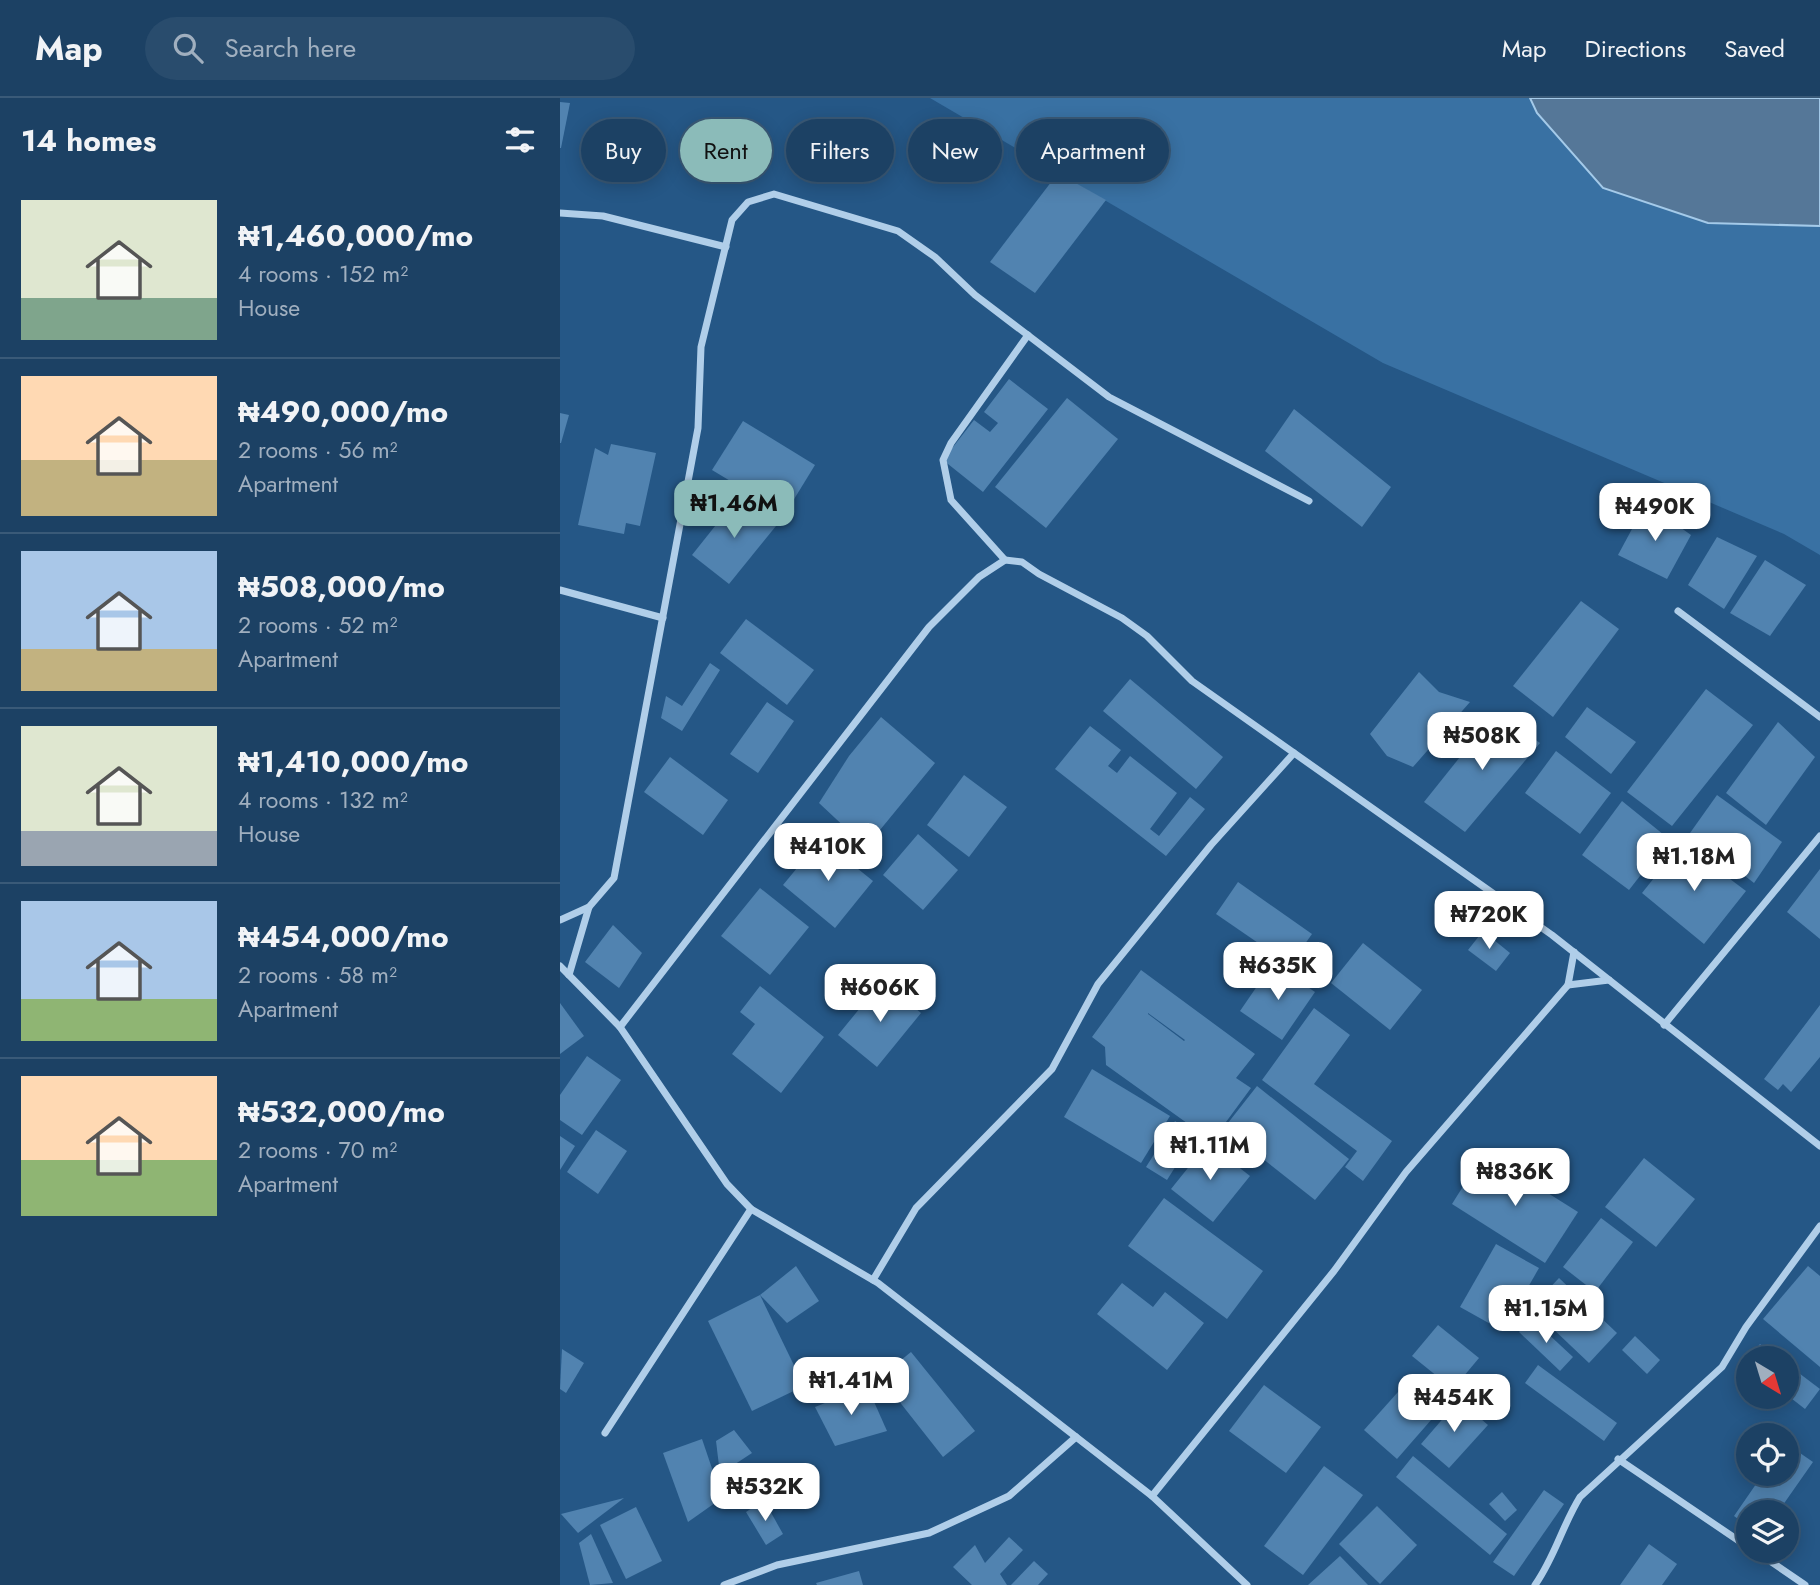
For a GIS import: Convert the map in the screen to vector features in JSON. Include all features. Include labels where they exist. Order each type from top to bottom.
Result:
[{"type":"street","points":[[569,975],[589,907],[614,878],[698,428],[701,347],[732,220],[748,202],[774,194],[898,231],[1109,397],[1310,501]]},
{"type":"street","points":[[560,213],[603,216],[726,247]]},
{"type":"street","points":[[1005,560],[951,500],[943,460],[951,443],[1028,335]]},
{"type":"street","points":[[620,1027],[929,627],[979,576],[1005,560],[1022,562],[1039,574],[1122,618],[1147,636],[1192,681],[1574,953],[1820,1146]]},
{"type":"street","points":[[560,590],[663,618]]},
{"type":"street","points":[[1678,611],[1820,717]]},
{"type":"street","points":[[873,1280],[916,1208],[1052,1069],[1098,984],[1211,845],[1293,753]]},
{"type":"street","points":[[1664,1025],[1820,836]]},
{"type":"street","points":[[560,920],[589,907]]},
{"type":"street","points":[[1152,1496],[1334,1270],[1406,1172],[1567,985],[1574,953]]},
{"type":"street","points":[[560,966],[620,1027],[727,1184],[751,1209],[873,1280],[1152,1496],[1248,1585]]},
{"type":"street","points":[[1567,985],[1609,981]]},
{"type":"street","points":[[605,1433],[751,1209]]},
{"type":"street","points":[[1535,1585],[1550,1563],[1569,1516],[1580,1497],[1618,1459],[1722,1367],[1746,1326],[1820,1226]]},
{"type":"street","points":[[724,1585],[777,1565],[929,1533],[1009,1496],[1076,1437]]},
{"type":"street","points":[[1618,1459],[1736,1539]]},
{"type":"street","points":[[1773,1563],[1805,1585]]},
{"type":"shaded area","points":[[930,98],[1820,98],[1820,555],[1784,534],[1383,363],[1074,182],[1169,182],[1169,119],[1016,119],[1016,148],[1002,140],[1002,119],[966,119]]},
{"type":"shaded area","points":[[1530,98],[1820,98],[1820,226],[1708,223],[1603,188],[1537,113]]},
{"type":"building","points":[[560,102],[570,103],[561,148],[560,148]]},
{"type":"building","points":[[1051,182],[1074,182],[1106,200],[1035,293],[990,262]]},
{"type":"building","points":[[1009,379],[1048,409],[983,492],[943,460],[974,420],[990,432],[998,423],[984,412]]},
{"type":"building","points":[[1067,398],[1118,439],[1046,528],[995,487]]},
{"type":"building","points":[[1294,409],[1391,487],[1362,527],[1265,451]]},
{"type":"building","points":[[560,413],[569,415],[561,443],[560,443]]},
{"type":"building","points":[[743,421],[815,465],[785,514],[712,470]]},
{"type":"building","points":[[611,444],[656,453],[640,526],[626,523],[624,534],[578,525],[595,448],[608,455]]},
{"type":"building","points":[[739,496],[776,526],[729,584],[692,555]]},
{"type":"building","points":[[1646,503],[1691,535],[1667,579],[1618,555]]},
{"type":"building","points":[[1717,537],[1757,556],[1724,609],[1688,585]]},
{"type":"building","points":[[1765,560],[1806,585],[1770,636],[1730,613]]},
{"type":"building","points":[[1581,601],[1619,629],[1553,717],[1513,686]]},
{"type":"building","points":[[746,619],[814,670],[787,705],[720,653]]},
{"type":"building","points":[[710,663],[720,670],[682,731],[661,718],[666,696],[682,706]]},
{"type":"building","points":[[1419,672],[1439,692],[1470,702],[1413,767],[1387,756],[1370,734]]},
{"type":"building","points":[[1130,679],[1223,757],[1196,789],[1103,711]]},
{"type":"building","points":[[1706,689],[1753,725],[1672,826],[1627,792]]},
{"type":"building","points":[[767,702],[794,721],[758,773],[730,754]]},
{"type":"building","points":[[1587,707],[1636,742],[1611,774],[1565,737]]},
{"type":"building","points":[[1496,712],[1540,743],[1465,832],[1424,802]]},
{"type":"building","points":[[881,717],[935,763],[866,847],[819,803],[849,756]]},
{"type":"building","points":[[1778,722],[1815,757],[1766,825],[1726,793]]},
{"type":"building","points":[[1090,726],[1121,750],[1108,766],[1117,773],[1130,756],[1177,793],[1150,829],[1159,836],[1190,797],[1205,809],[1166,856],[1055,769]]},
{"type":"building","points":[[1556,751],[1611,793],[1580,834],[1525,793]]},
{"type":"building","points":[[670,757],[728,800],[703,835],[644,792]]},
{"type":"building","points":[[964,775],[1007,807],[969,857],[927,825]]},
{"type":"building","points":[[1717,795],[1782,842],[1754,883],[1690,833]]},
{"type":"building","points":[[1622,801],[1669,839],[1629,890],[1582,855]]},
{"type":"building","points":[[918,834],[958,870],[923,910],[883,875]]},
{"type":"building","points":[[821,839],[873,881],[835,928],[783,885]]},
{"type":"building","points":[[1682,843],[1746,891],[1704,944],[1642,893]]},
{"type":"building","points":[[1820,869],[1820,939],[1787,912]]},
{"type":"building","points":[[1238,882],[1312,934],[1290,965],[1216,914]]},
{"type":"building","points":[[760,888],[809,927],[770,975],[721,936]]},
{"type":"building","points":[[613,925],[642,953],[619,988],[585,962]]},
{"type":"building","points":[[1483,931],[1510,953],[1496,971],[1468,950]]},
{"type":"building","points":[[1363,943],[1422,990],[1390,1030],[1331,983]]},
{"type":"building","points":[[1273,963],[1315,992],[1282,1040],[1240,1011]]},
{"type":"building","points":[[1141,970],[1255,1054],[1236,1078],[1251,1088],[1212,1141],[1106,1065],[1105,1047],[1092,1037]],"holes":[[[1148,1013],[1185,1040],[1184,1041]]]},
{"type":"building","points":[[882,981],[921,1013],[877,1067],[838,1035]]},
{"type":"building","points":[[760,986],[824,1037],[781,1093],[732,1054],[755,1024],[740,1012]]},
{"type":"building","points":[[560,1003],[584,1036],[560,1054]]},
{"type":"building","points":[[1820,1005],[1820,1057],[1791,1092],[1783,1084],[1778,1090],[1764,1079]]},
{"type":"building","points":[[1314,1008],[1350,1035],[1314,1084],[1392,1141],[1363,1181],[1345,1167],[1357,1151],[1262,1080]]},
{"type":"building","points":[[587,1056],[621,1080],[582,1135],[560,1120],[560,1095]]},
{"type":"building","points":[[1092,1069],[1170,1116],[1141,1163],[1064,1117]]},
{"type":"building","points":[[1257,1086],[1349,1159],[1315,1200],[1224,1128]]},
{"type":"building","points":[[1175,1121],[1196,1134],[1167,1180],[1146,1167]]},
{"type":"building","points":[[596,1130],[627,1151],[598,1194],[567,1172]]},
{"type":"building","points":[[560,1136],[575,1146],[560,1170]]},
{"type":"building","points":[[1208,1143],[1250,1176],[1213,1222],[1171,1189]]},
{"type":"building","points":[[1484,1153],[1578,1212],[1545,1263],[1452,1204]]},
{"type":"building","points":[[1644,1158],[1695,1199],[1656,1247],[1605,1207]]},
{"type":"building","points":[[1164,1198],[1263,1271],[1227,1319],[1128,1246]]},
{"type":"building","points":[[1601,1218],[1633,1242],[1595,1292],[1563,1267]]},
{"type":"building","points":[[1496,1244],[1539,1268],[1503,1331],[1460,1307]]},
{"type":"building","points":[[796,1266],[819,1301],[787,1323],[760,1295]]},
{"type":"building","points":[[1808,1266],[1820,1276],[1820,1367],[1799,1349],[1799,1346],[1795,1346],[1763,1319]]},
{"type":"building","points":[[1559,1278],[1617,1333],[1589,1363],[1531,1308]]},
{"type":"building","points":[[1122,1283],[1153,1307],[1165,1292],[1204,1323],[1167,1370],[1097,1314]]},
{"type":"building","points":[[760,1295],[804,1386],[752,1411],[708,1321]]},
{"type":"building","points":[[1531,1318],[1573,1357],[1560,1371],[1519,1332]]},
{"type":"building","points":[[1438,1325],[1479,1358],[1453,1389],[1412,1356]]},
{"type":"building","points":[[1635,1336],[1660,1360],[1647,1374],[1622,1350]]},
{"type":"building","points":[[562,1349],[584,1363],[566,1393],[560,1389]]},
{"type":"building","points":[[911,1352],[975,1431],[943,1457],[880,1377]]},
{"type":"building","points":[[1538,1365],[1617,1423],[1604,1441],[1525,1383]]},
{"type":"building","points":[[1799,1373],[1820,1389],[1805,1409],[1799,1404]]},
{"type":"building","points":[[1406,1383],[1438,1412],[1397,1459],[1364,1430]]},
{"type":"building","points":[[1264,1385],[1321,1427],[1286,1473],[1229,1431]]},
{"type":"building","points":[[867,1386],[887,1431],[835,1446],[815,1407]]},
{"type":"building","points":[[1459,1400],[1488,1425],[1449,1468],[1421,1444]]},
{"type":"building","points":[[734,1430],[752,1453],[720,1474],[716,1441]]},
{"type":"building","points":[[702,1439],[722,1498],[688,1522],[663,1453]]},
{"type":"building","points":[[1799,1452],[1813,1462],[1799,1482]]},
{"type":"building","points":[[1413,1456],[1507,1534],[1490,1555],[1396,1477]]},
{"type":"building","points":[[1324,1466],[1363,1495],[1303,1575],[1264,1546]]},
{"type":"building","points":[[1755,1486],[1796,1486],[1786,1500],[1745,1500]]},
{"type":"building","points":[[1544,1490],[1564,1504],[1514,1576],[1493,1562]]},
{"type":"building","points":[[1502,1492],[1517,1510],[1505,1521],[1489,1504]]},
{"type":"building","points":[[624,1498],[578,1533],[561,1514]]},
{"type":"building","points":[[764,1500],[783,1534],[766,1545],[746,1512]]},
{"type":"building","points":[[1377,1506],[1417,1545],[1380,1584],[1339,1544]]},
{"type":"building","points":[[636,1507],[662,1561],[626,1579],[600,1525]]},
{"type":"building","points":[[591,1534],[613,1583],[590,1585],[579,1543]]},
{"type":"building","points":[[1009,1537],[1023,1550],[1000,1574],[1007,1585],[972,1585],[953,1567],[975,1545],[985,1563]]},
{"type":"building","points":[[1649,1544],[1677,1564],[1662,1585],[1620,1585]]},
{"type":"building","points":[[1340,1556],[1368,1585],[1308,1585]]},
{"type":"building","points":[[1034,1561],[1048,1574],[1038,1585],[1011,1585]]},
{"type":"building","points":[[859,1571],[863,1585],[816,1583]]}]
